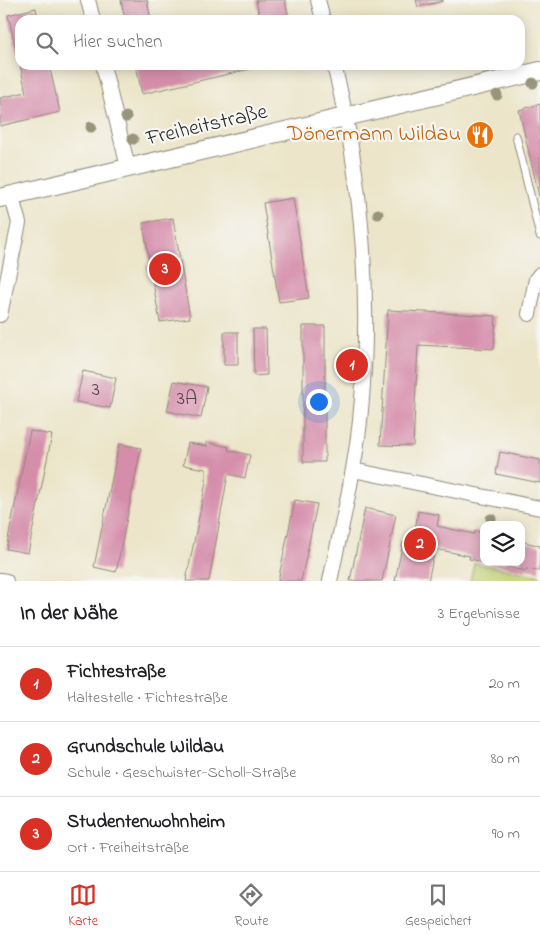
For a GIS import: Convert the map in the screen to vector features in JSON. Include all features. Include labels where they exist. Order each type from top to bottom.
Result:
[{"type":"street","points":[[88,0],[92,15]]},
{"type":"street","points":[[318,0],[322,15]]},
{"type":"street","points":[[104,70],[128,167]]},
{"type":"street","points":[[330,581],[353,470],[360,421],[365,307],[361,229],[347,116],[335,70]]},
{"type":"street","name":"Freiheitstraße","points":[[6,196],[540,71]]},
{"type":"street","points":[[0,315],[19,223],[6,196]]},
{"type":"street","points":[[530,314],[536,279],[540,274]]},
{"type":"street","points":[[353,470],[540,508]]},
{"type":"street","points":[[0,580],[6,581]]},
{"type":"lane","points":[[516,136],[540,236]]},
{"type":"green space","points":[[474,563],[480,564],[480,566],[489,566],[540,576],[540,581],[470,581]]},
{"type":"building","points":[[121,0],[147,0],[150,15],[124,15]]},
{"type":"building","points":[[256,0],[285,0],[288,15],[259,15]]},
{"type":"building","points":[[416,0],[443,0],[443,1],[418,7]]},
{"type":"building","points":[[36,8],[37,15],[15,15],[15,46],[8,15]]},
{"type":"building","points":[[21,70],[50,70],[60,112],[0,126],[0,98],[26,92]]},
{"type":"building","points":[[137,70],[246,70],[142,94]]},
{"type":"building","points":[[540,104],[540,196],[539,196],[519,110]]},
{"type":"building","points":[[293,198],[309,298],[279,302],[263,203]]},
{"type":"building","points":[[173,218],[190,318],[160,322],[151,272],[149,272],[147,266],[150,265],[143,223]]},
{"type":"building","points":[[388,310],[496,316],[494,349],[418,345],[413,446],[380,445]]},
{"type":"building","points":[[303,326],[325,326],[325,462],[303,462]]},
{"type":"building","points":[[253,329],[266,329],[267,375],[254,376]]},
{"type":"building","points":[[224,332],[238,332],[238,365],[224,365]]},
{"type":"building","points":[[83,371],[116,378],[110,408],[76,402]]},
{"type":"building","points":[[174,381],[207,387],[201,418],[167,411]]},
{"type":"building","points":[[30,431],[52,435],[28,553],[6,549]]},
{"type":"building","points":[[206,442],[229,447],[228,450],[250,455],[245,478],[228,474],[209,581],[186,581],[206,482],[206,469],[183,465],[188,443],[207,446]]},
{"type":"building","points":[[119,444],[141,448],[116,572],[94,567]]},
{"type":"building","points":[[500,452],[540,460],[540,483],[496,474]]},
{"type":"building","points":[[295,500],[317,504],[301,581],[278,581]]},
{"type":"building","points":[[365,508],[396,515],[382,581],[350,581]]},
{"type":"building","points":[[418,511],[439,515],[437,526],[474,534],[475,531],[480,532],[480,561],[469,559],[470,556],[435,549],[428,581],[395,581],[403,542],[413,544]]},
{"type":"building","points":[[525,542],[540,546],[539,571],[526,569],[526,571],[502,566],[525,566]]},
{"type":"place","name":"Dönermann Wildau","points":[[480,135]]},
{"type":"place","name":"Studentenwohnheim","points":[[165,269]]},
{"type":"place","name":"Fichtestraße","points":[[352,365]]},
{"type":"place","name":"Grundschule Wildau","points":[[420,544]]}]
